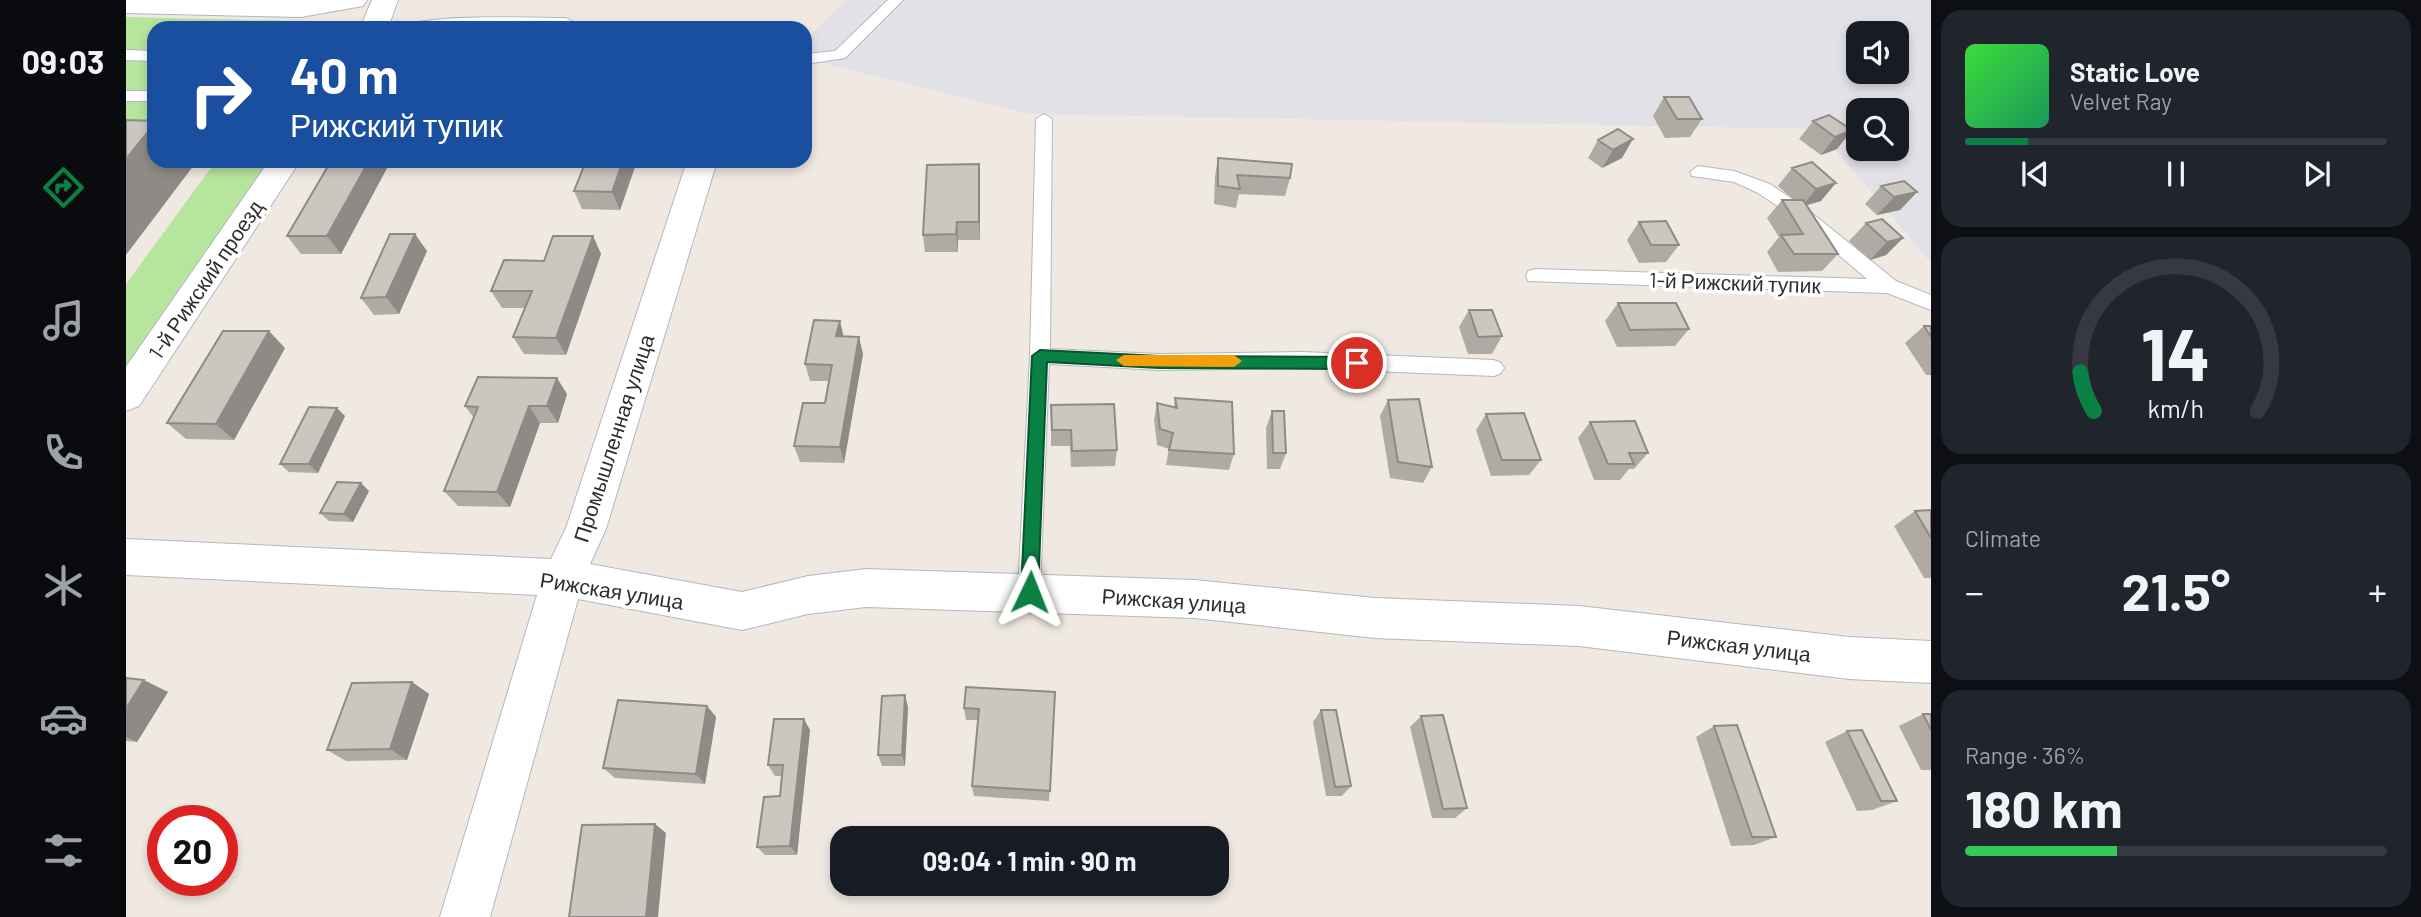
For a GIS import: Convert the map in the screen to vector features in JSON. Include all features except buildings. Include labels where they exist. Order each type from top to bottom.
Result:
[{"type":"street","points":[[126,5],[301,9],[354,0]]},
{"type":"street","name":"1-й Рижский проезд","points":[[126,396],[280,168]]},
{"type":"street","name":"Промышленная улица","points":[[465,917],[563,578],[586,529],[700,168]]},
{"type":"street","name":"Рижская улица","points":[[126,557],[563,578],[742,611],[808,595],[866,588],[1194,599],[1375,618],[1579,626],[1849,659],[1931,662]]},
{"type":"lane","points":[[812,58],[840,55],[896,0]]},
{"type":"lane","points":[[126,55],[147,56]]},
{"type":"lane","points":[[126,96],[147,96]]},
{"type":"lane","points":[[1030,592],[1040,356],[1044,119]]},
{"type":"lane","points":[[1698,172],[1720,173],[1746,180],[1768,191],[1889,286]]},
{"type":"lane","name":"1-й Рижский тупик","points":[[1535,276],[1889,286],[1931,303]]},
{"type":"lane","points":[[1040,356],[1159,362],[1302,360],[1494,368]]},
{"type":"shaded area","points":[[847,0],[1931,0],[1931,263],[1818,129],[1030,114],[812,61],[812,34]]},
{"type":"green space","points":[[126,17],[291,21],[147,21],[147,149],[126,148]]},
{"type":"green space","points":[[211,168],[271,168],[126,378],[126,284]]},
{"type":"slow traffic","points":[[1124,360],[1234,361]]},
{"type":"route","points":[[1030,592],[1040,356],[1159,362],[1302,360],[1357,363]]}]
